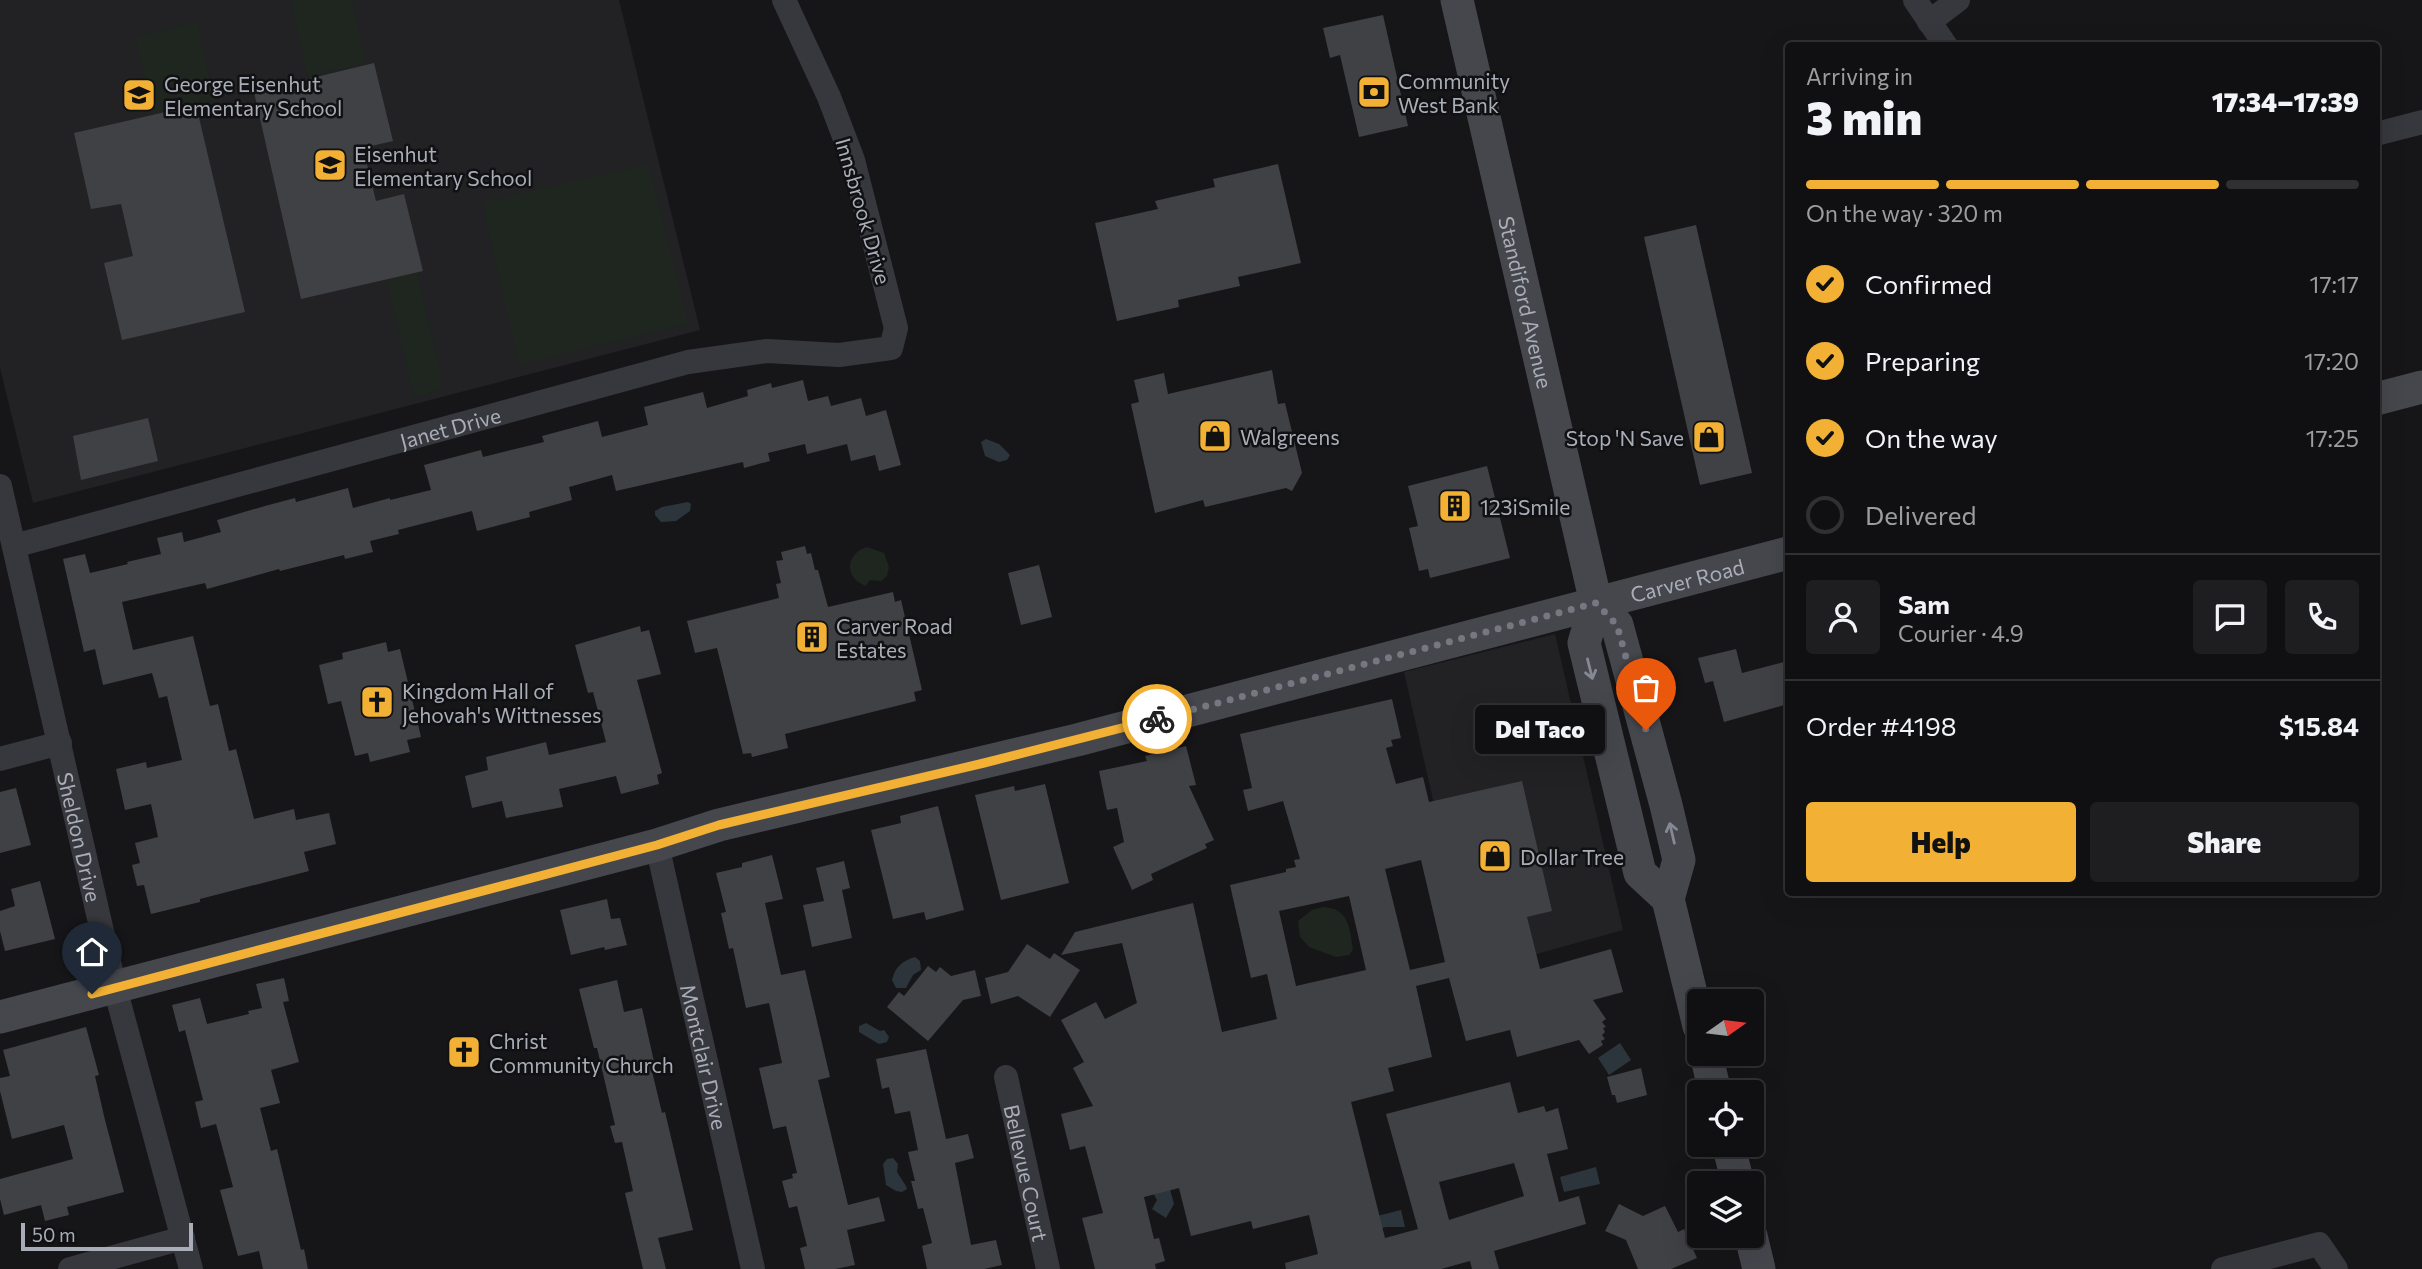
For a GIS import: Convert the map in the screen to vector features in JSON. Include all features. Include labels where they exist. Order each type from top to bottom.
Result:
[{"type":"street","name":"Innsbrook Drive","points":[[784,0],[829,97],[853,160],[896,328],[891,348]]},
{"type":"street","name":"Standiford Avenue","points":[[1457,0],[1596,603],[1617,625],[1666,804],[1678,860],[1668,899],[1690,989]]},
{"type":"street","points":[[1915,0],[1943,42]]},
{"type":"street","points":[[1929,22],[1958,0]]},
{"type":"street","points":[[2380,133],[2422,122]]},
{"type":"street","name":"Janet Drive","points":[[14,546],[688,362],[767,351],[839,355],[891,348]]},
{"type":"street","points":[[2380,398],[2422,388]]},
{"type":"street","name":"Sheldon Drive","points":[[1,497],[115,988],[191,1269]]},
{"type":"street","name":"Carver Road","points":[[0,1017],[657,845],[719,825],[1077,740],[1785,554]]},
{"type":"street","points":[[0,759],[60,743]]},
{"type":"street","name":"Montclair Drive","points":[[657,845],[753,1269]]},
{"type":"street","name":"Bellevue Court","points":[[1006,1077],[1048,1269]]},
{"type":"street","points":[[70,1269],[183,1238]]},
{"type":"street","points":[[2223,1269],[2319,1244],[2336,1269]]},
{"type":"street","points":[[1754,1248],[1759,1269]]},
{"type":"shaded area","name":"Eisenhut Elementary School","points":[[0,0],[619,0],[700,330],[33,503],[0,368]]},
{"type":"shaded area","points":[[352,0],[366,63],[308,77],[291,2]]},
{"type":"shaded area","points":[[197,22],[214,100],[153,115],[135,37]]},
{"type":"shaded area","points":[[649,164],[688,324],[519,365],[482,202]]},
{"type":"shaded area","points":[[417,272],[444,389],[414,397],[386,279]]},
{"type":"shaded area","points":[[986,439],[999,444],[1010,455],[1007,460],[999,462],[985,456],[981,442]]},
{"type":"shaded area","points":[[688,502],[691,504],[690,511],[676,521],[661,522],[655,515],[655,511],[662,507]]},
{"type":"shaded area","points":[[867,547],[884,553],[889,567],[887,576],[881,581],[870,580],[866,586],[854,578],[850,566],[854,555]]},
{"type":"shaded area","points":[[1555,634],[1623,930],[1472,972],[1404,672]]},
{"type":"shaded area","points":[[1323,907],[1338,911],[1347,921],[1353,950],[1349,955],[1336,957],[1309,947],[1300,937],[1298,921],[1312,910]]},
{"type":"shaded area","points":[[915,957],[920,961],[921,970],[913,975],[906,988],[896,988],[892,980],[895,971]]},
{"type":"shaded area","points":[[866,1023],[880,1031],[884,1030],[889,1037],[887,1042],[879,1044],[859,1032],[859,1026]]},
{"type":"shaded area","points":[[1620,1043],[1631,1060],[1609,1075],[1598,1058]]},
{"type":"shaded area","points":[[893,1158],[898,1164],[897,1172],[907,1189],[902,1192],[886,1185],[883,1164],[887,1159]]},
{"type":"shaded area","points":[[1596,1167],[1600,1184],[1564,1192],[1560,1177]]},
{"type":"shaded area","points":[[1168,1182],[1174,1204],[1166,1218],[1152,1209],[1157,1200],[1152,1191]]},
{"type":"shaded area","points":[[1401,1210],[1405,1227],[1369,1231],[1365,1219]]},
{"type":"building","name":"Community West Bank","points":[[1383,15],[1408,126],[1359,137],[1340,55],[1330,58],[1323,28]]},
{"type":"building","points":[[374,63],[393,141],[363,148],[376,201],[404,194],[423,271],[301,299],[254,92]]},
{"type":"building","points":[[196,105],[245,312],[122,340],[104,263],[133,256],[121,204],[91,209],[74,133]]},
{"type":"building","points":[[1278,164],[1301,263],[1238,277],[1240,286],[1178,300],[1179,307],[1117,321],[1095,223],[1158,209],[1155,201],[1215,187],[1213,179]]},
{"type":"building","points":[[1696,225],[1752,473],[1700,485],[1644,237]]},
{"type":"building","name":"Walgreens","points":[[1272,370],[1278,404],[1285,403],[1302,473],[1292,491],[1286,488],[1205,507],[1203,500],[1155,513],[1131,404],[1139,402],[1134,380],[1164,373],[1168,394]]},
{"type":"building","points":[[803,380],[808,401],[828,396],[831,406],[861,398],[866,416],[886,410],[901,465],[879,471],[875,455],[851,461],[847,444],[807,454],[805,444],[768,453],[770,461],[744,468],[743,462],[616,491],[612,475],[569,487],[572,500],[529,512],[530,517],[477,531],[472,511],[398,530],[399,534],[370,541],[373,552],[345,559],[344,555],[280,571],[279,569],[207,589],[205,583],[122,602],[133,650],[193,636],[210,706],[218,704],[229,751],[236,749],[254,819],[294,809],[296,820],[329,813],[336,844],[304,852],[309,871],[151,914],[144,885],[137,886],[132,865],[140,863],[135,843],[158,837],[151,804],[125,810],[116,769],[146,762],[147,768],[182,760],[167,696],[159,698],[152,673],[103,685],[95,649],[84,652],[63,559],[85,554],[90,573],[128,564],[127,562],[161,554],[157,538],[182,532],[184,542],[221,532],[217,520],[265,506],[295,498],[296,502],[348,488],[353,508],[390,500],[431,490],[424,465],[481,450],[483,457],[544,442],[542,436],[598,421],[602,437],[648,425],[644,407],[703,392],[707,408],[748,396],[747,390],[771,383],[772,388]]},
{"type":"building","points":[[148,418],[158,461],[81,480],[73,436]]},
{"type":"building","name":"123iSmile","points":[[1487,466],[1510,558],[1430,578],[1428,569],[1419,571],[1409,528],[1418,526],[1408,486]]},
{"type":"building","points":[[805,546],[807,554],[811,553],[815,570],[818,570],[828,607],[893,592],[895,602],[901,600],[922,690],[914,692],[916,701],[785,734],[788,748],[752,757],[751,753],[743,754],[717,648],[695,653],[687,621],[779,598],[776,584],[781,583],[776,561],[783,560],[781,552]]},
{"type":"building","points":[[1039,565],[1052,617],[1021,625],[1008,573]]},
{"type":"building","points":[[640,626],[641,632],[649,630],[661,674],[637,680],[662,773],[657,775],[659,784],[621,794],[616,776],[559,789],[563,807],[506,818],[502,801],[472,808],[465,776],[488,770],[486,757],[546,742],[549,755],[606,742],[593,692],[588,693],[575,645]]},
{"type":"building","name":"Kingdom Hall of Jehovah's Wittnesses","points":[[386,642],[388,652],[400,649],[421,737],[407,740],[410,752],[370,762],[368,753],[355,756],[341,701],[328,704],[319,665],[343,659],[342,653]]},
{"type":"building","points":[[1736,649],[1742,673],[1785,662],[1785,705],[1724,722],[1713,681],[1705,683],[1698,658]]},
{"type":"building","points":[[1392,699],[1401,738],[1391,740],[1393,746],[1386,748],[1396,784],[1423,777],[1429,802],[1522,781],[1552,911],[1527,917],[1540,969],[1611,949],[1623,992],[1593,1000],[1606,1019],[1602,1022],[1606,1027],[1603,1028],[1603,1045],[1589,1054],[1579,1040],[1517,1057],[1510,1030],[1466,1041],[1449,978],[1416,986],[1432,1057],[1388,1068],[1394,1091],[1351,1102],[1385,1238],[1418,1229],[1386,1114],[1510,1082],[1518,1113],[1544,1106],[1546,1112],[1558,1108],[1568,1149],[1547,1154],[1559,1202],[1579,1196],[1586,1224],[1494,1251],[1499,1269],[1472,1269],[1470,1261],[1441,1269],[1286,1269],[1285,1263],[1318,1254],[1309,1215],[1253,1229],[1251,1221],[1191,1236],[1179,1188],[1144,1197],[1154,1239],[1159,1238],[1165,1261],[1155,1264],[1156,1269],[1095,1269],[1082,1218],[1103,1213],[1085,1146],[1070,1150],[1061,1114],[1093,1106],[1073,1068],[1084,1062],[1061,1020],[1096,1002],[1105,1019],[1137,1003],[1122,943],[1061,955],[1075,932],[1193,903],[1222,1032],[1277,1019],[1267,974],[1251,978],[1230,885],[1286,872],[1286,869],[1296,867],[1294,860],[1300,859],[1283,801],[1248,811],[1243,790],[1252,788],[1240,734]],"holes":[[[1421,860],[1445,962],[1410,970],[1385,869]],[[1349,896],[1366,970],[1296,986],[1279,911]],[[1514,1163],[1524,1196],[1449,1220],[1439,1182]]]},
{"type":"building","points":[[1186,746],[1196,785],[1189,786],[1214,840],[1205,844],[1207,848],[1151,874],[1153,880],[1132,890],[1113,847],[1124,842],[1117,808],[1107,810],[1099,771],[1147,761],[1145,756]]},
{"type":"building","points":[[1045,784],[1069,883],[1001,900],[975,795],[1014,786],[1015,791]]},
{"type":"building","points":[[16,788],[31,845],[0,853],[0,792]]},
{"type":"building","points":[[938,806],[964,910],[926,920],[924,912],[893,919],[871,830],[901,823],[900,816]]},
{"type":"building","points":[[772,855],[783,899],[765,903],[781,975],[805,970],[830,1077],[818,1080],[848,1205],[879,1197],[885,1221],[847,1230],[855,1265],[835,1269],[805,1269],[800,1248],[807,1246],[797,1206],[789,1208],[782,1181],[793,1178],[792,1174],[797,1173],[786,1126],[773,1129],[759,1068],[782,1063],[769,1003],[746,1008],[733,948],[729,949],[721,913],[726,912],[716,873],[742,867],[742,863]]},
{"type":"building","points":[[844,861],[850,888],[842,890],[852,938],[812,947],[803,905],[824,901],[816,868]]},
{"type":"building","points":[[40,881],[55,939],[5,951],[0,931],[0,911],[15,906],[11,889]]},
{"type":"building","points":[[607,899],[611,919],[620,918],[627,945],[571,955],[560,910]]},
{"type":"building","points":[[1027,944],[1050,959],[1054,953],[1080,970],[1050,1017],[1018,996],[991,1004],[985,978],[1008,972]]},
{"type":"building","points":[[928,966],[936,972],[940,967],[951,976],[975,970],[981,996],[963,1000],[928,1041],[887,1007],[899,992],[904,996]]},
{"type":"building","points":[[284,978],[289,1001],[283,1002],[299,1062],[271,1070],[280,1103],[260,1108],[271,1151],[277,1149],[308,1269],[263,1269],[259,1251],[238,1256],[220,1190],[233,1187],[216,1124],[201,1128],[195,1102],[203,1100],[185,1030],[179,1032],[172,1005],[200,998],[207,1024],[249,1014],[248,1011],[262,1008],[256,984]]},
{"type":"building","points":[[617,980],[624,1012],[642,1008],[655,1066],[651,1067],[662,1113],[665,1112],[693,1230],[658,1238],[666,1269],[643,1269],[625,1193],[633,1191],[622,1142],[615,1143],[610,1126],[615,1125],[597,1048],[594,1048],[579,989]]},
{"type":"building","points":[[86,1027],[99,1075],[95,1076],[104,1116],[124,1192],[67,1207],[69,1215],[45,1221],[41,1205],[4,1215],[0,1199],[0,1179],[73,1159],[64,1125],[12,1139],[0,1091],[0,1078],[10,1076],[3,1050]]},
{"type":"building","points":[[926,1049],[946,1139],[968,1134],[974,1158],[955,1163],[971,1245],[996,1240],[1002,1265],[984,1269],[927,1269],[922,1246],[932,1243],[923,1208],[918,1209],[911,1181],[915,1181],[908,1152],[918,1150],[910,1111],[895,1114],[889,1087],[882,1089],[876,1059]]},
{"type":"building","points":[[1641,1068],[1647,1095],[1617,1103],[1607,1077]]},
{"type":"building","points":[[1619,1204],[1643,1216],[1665,1206],[1678,1232],[1684,1229],[1687,1248],[1693,1248],[1697,1258],[1671,1269],[1638,1269],[1626,1240],[1605,1231]]},
{"type":"way so far","points":[[1157,719],[1596,603],[1617,625],[1646,730]]},
{"type":"place","name":"Community West Bank","points":[[1374,92]]},
{"type":"place","name":"George Eisenhut Elementary School","points":[[139,95]]},
{"type":"place","name":"Eisenhut Elementary School","points":[[330,165]]},
{"type":"place","name":"Walgreens","points":[[1215,436]]},
{"type":"place","name":"Stop 'N Save","points":[[1709,437]]},
{"type":"place","name":"123iSmile","points":[[1455,506]]},
{"type":"place","name":"Carver Road Estates","points":[[812,637]]},
{"type":"place","name":"Kingdom Hall of Jehovah's Wittnesses","points":[[377,702]]},
{"type":"place","name":"Del Taco","points":[[1646,730]]},
{"type":"place","name":"Dollar Tree","points":[[1495,856]]},
{"type":"place","name":"Christ Community Church","points":[[464,1052]]},
{"type":"route","points":[[92,994],[657,845],[719,825],[1157,719]]}]
